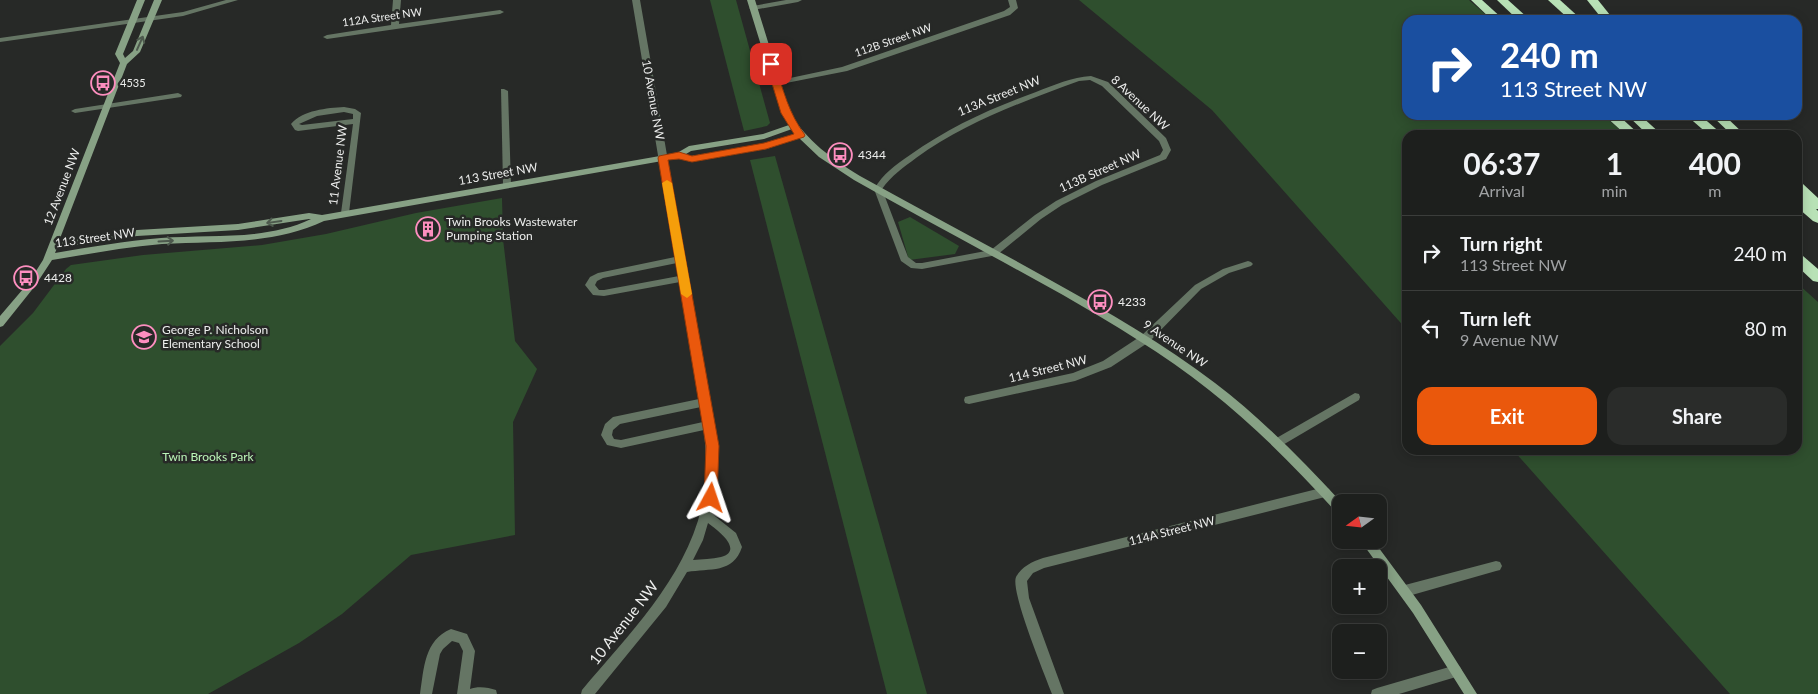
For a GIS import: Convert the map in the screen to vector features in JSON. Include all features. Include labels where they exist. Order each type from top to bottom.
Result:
[{"type":"highway","points":[[1476,0],[1493,15]]},
{"type":"highway","points":[[1502,0],[1519,15]]},
{"type":"highway","points":[[1553,0],[1571,15]]},
{"type":"highway","points":[[1592,0],[1605,15]]},
{"type":"highway","points":[[1616,120],[1628,130]]},
{"type":"highway","points":[[1639,120],[1650,130]]},
{"type":"highway","points":[[1698,120],[1711,130]]},
{"type":"highway","points":[[1722,120],[1734,130]]},
{"type":"highway","points":[[1802,191],[1818,205]]},
{"type":"highway","points":[[1802,204],[1818,218]]},
{"type":"highway","points":[[1802,263],[1818,277]]},
{"type":"highway","points":[[1802,272],[1818,282]]},
{"type":"street","name":"12 Avenue NW","points":[[124,63],[119,54],[141,0]]},
{"type":"street","name":"12 Avenue NW","points":[[0,323],[32,284],[54,245],[124,63],[136,52],[158,0]]},
{"type":"street","points":[[0,40],[197,11],[234,0]]},
{"type":"street","points":[[395,27],[397,0]]},
{"type":"street","name":"10 Avenue NW","points":[[586,694],[667,594],[699,539],[711,498],[714,462],[710,425],[636,0]]},
{"type":"street","points":[[752,4],[798,0]]},
{"type":"street","name":"9 Avenue NW","points":[[752,4],[783,105],[793,126],[800,135],[829,160],[1145,339],[1214,388],[1277,443],[1332,500]]},
{"type":"street","name":"112B Street NW","points":[[776,83],[844,69],[1007,13],[1013,4]]},
{"type":"street","name":"112A Street NW","points":[[327,37],[500,12]]},
{"type":"street","name":"8 Avenue NW","points":[[1091,78],[1101,82],[1118,96],[1163,140],[1167,150]]},
{"type":"street","name":"113A Street NW","points":[[878,189],[885,178],[932,142],[961,124],[1078,79],[1091,78]]},
{"type":"street","points":[[504,91],[507,184]]},
{"type":"street","points":[[75,111],[178,95]]},
{"type":"street","name":"11 Avenue NW","points":[[345,213],[357,121],[357,113],[348,109],[307,115],[298,119],[295,124],[298,128],[302,128],[357,121]]},
{"type":"street","name":"113 Street NW","points":[[48,257],[148,243],[254,236],[308,226],[322,218],[345,213],[679,155],[689,149],[764,136],[793,126]]},
{"type":"street","name":"113 Street NW","points":[[679,155],[692,159],[766,146],[800,135]]},
{"type":"street","name":"113B Street NW","points":[[994,253],[1038,217],[1059,203],[1099,183],[1163,157],[1167,150]]},
{"type":"street","points":[[878,189],[901,254],[908,263],[922,266],[994,253]]},
{"type":"street","name":"113 Street NW","points":[[54,245],[137,233],[238,227],[309,216],[322,218]]},
{"type":"street","points":[[681,259],[601,275],[593,279],[590,286],[596,292],[604,293],[684,278]]},
{"type":"street","name":"114 Street NW","points":[[969,400],[1084,374],[1114,360],[1145,339],[1198,287],[1226,271],[1248,264]]},
{"type":"street","points":[[1277,443],[1355,397]]},
{"type":"street","points":[[706,402],[617,420],[609,426],[605,434],[606,438],[612,443],[622,444],[710,425]]},
{"type":"street","name":"114A Street NW","points":[[1058,694],[1023,598],[1021,584],[1023,576],[1029,569],[1043,563],[1325,492]]},
{"type":"street","points":[[683,568],[692,565],[722,562],[735,552],[736,543],[734,539],[707,516]]},
{"type":"street","points":[[1373,549],[1405,591],[1471,694]]},
{"type":"street","points":[[1405,591],[1496,566]]},
{"type":"street","points":[[426,694],[436,649],[440,641],[451,635],[463,638],[469,651],[463,694]]},
{"type":"street","points":[[1377,694],[1456,671]]},
{"type":"street","points":[[474,694],[491,694]]},
{"type":"green space","points":[[710,0],[736,0],[770,123],[767,126],[744,131]]},
{"type":"green space","points":[[1079,0],[1469,0],[1486,15],[1402,15],[1402,120],[1609,120],[1620,130],[1402,130],[1402,324],[1212,110]]},
{"type":"green space","points":[[775,156],[927,694],[887,694],[750,160]]},
{"type":"green space","name":"Twin Brooks Park","points":[[502,198],[503,239],[515,341],[537,369],[513,422],[515,535],[411,555],[342,614],[299,643],[208,694],[0,694],[0,346],[33,313],[66,269],[71,265],[143,255],[262,245],[326,234],[416,213]]},
{"type":"green space","points":[[910,217],[959,246],[955,254],[909,260],[898,222]]},
{"type":"green space","points":[[1802,288],[1818,302],[1818,694],[1730,694],[1517,455],[1802,455]]},
{"type":"slow traffic","points":[[667,183],[687,294]]},
{"type":"place","name":"4535","points":[[103,83]]},
{"type":"place","name":"4344","points":[[840,155]]},
{"type":"place","name":"Twin Brooks Wastewater Pumping Station","points":[[428,229]]},
{"type":"place","name":"4428","points":[[26,278]]},
{"type":"place","name":"4233","points":[[1100,302]]},
{"type":"place","name":"George P. Nicholson Elementary School","points":[[144,337]]},
{"type":"route","points":[[711,498],[714,462],[713,446],[663,158],[679,155],[692,159],[766,146],[800,135],[786,113],[771,64]]}]
